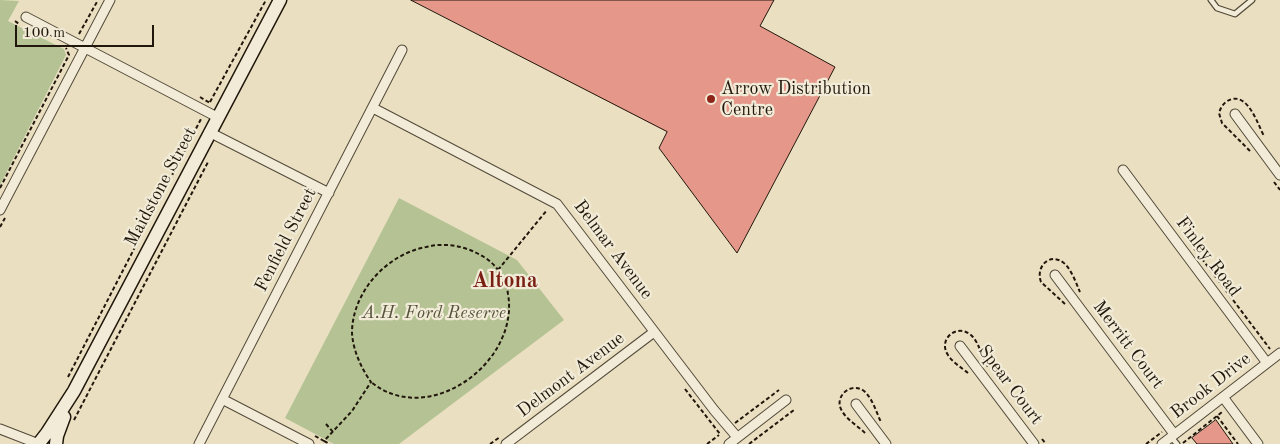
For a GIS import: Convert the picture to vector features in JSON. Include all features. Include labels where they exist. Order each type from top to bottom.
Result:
[{"type":"main road","name":"Maidstone Street","points":[[40,443],[74,392],[280,0]]},
{"type":"main road","name":"Maidstone Street","points":[[56,444],[57,436],[74,392]]},
{"type":"street","points":[[2,214],[84,48],[110,0]]},
{"type":"street","points":[[25,22],[84,48],[217,117]]},
{"type":"street","name":"Fenfield Street","points":[[199,444],[402,50]]},
{"type":"street","name":"Belmar Avenue","points":[[373,108],[558,204],[714,410],[735,441]]},
{"type":"street","points":[[1235,114],[1280,175]]},
{"type":"street","points":[[209,132],[329,193]]},
{"type":"street","name":"Finley Road","points":[[1123,170],[1267,363]]},
{"type":"street","name":"Merritt Court","points":[[1055,275],[1174,438]]},
{"type":"street","name":"Delmont Avenue","points":[[506,444],[654,332]]},
{"type":"street","name":"Spear Court","points":[[960,346],[1034,444]]},
{"type":"street","name":"Brook Drive","points":[[1162,444],[1174,438],[1280,353]]},
{"type":"street","points":[[1223,397],[1258,444]]},
{"type":"street","points":[[222,399],[309,444]]},
{"type":"street","points":[[735,441],[786,400]]},
{"type":"street","points":[[856,404],[886,444]]},
{"type":"street","points":[[4,431],[40,443]]},
{"type":"street","points":[[4,431],[18,444]]},
{"type":"lane","points":[[1211,0],[1217,8],[1235,14],[1252,0]]},
{"type":"lane","points":[[1241,0],[1245,6]]},
{"type":"path","points":[[79,34],[98,0]]},
{"type":"path","points":[[210,102],[266,0]]},
{"type":"path","points":[[14,21],[25,22]]},
{"type":"path","points":[[0,188],[69,55],[67,48]]},
{"type":"path","points":[[67,379],[202,118]]},
{"type":"path","points":[[72,425],[208,162]]},
{"type":"path","points":[[498,270],[548,209],[552,211]]},
{"type":"path","points":[[0,227],[2,214]]},
{"type":"path","points":[[1187,240],[1270,349]]},
{"type":"path","points":[[444,244],[468,249],[487,259],[498,270],[506,284],[510,314],[500,344],[489,362],[482,369],[452,389],[433,396],[419,397],[396,394],[382,389],[371,382],[357,355],[354,344],[353,323],[362,295],[368,285],[388,265],[412,250],[444,244]]},
{"type":"path","points":[[324,441],[352,411],[371,382]]},
{"type":"path","points":[[707,444],[779,390]]},
{"type":"path","points":[[750,444],[794,410]]},
{"type":"path","points":[[1218,416],[1238,444]]},
{"type":"path","points":[[326,424],[333,432]]},
{"type":"path","points":[[308,433],[330,444]]},
{"type":"green space","points":[[0,0],[19,1],[8,21],[64,49],[66,55],[0,185]]},
{"type":"green space","name":"A.H. Ford Reserve","points":[[399,198],[517,260],[564,320],[399,444],[334,444],[285,418]]},
{"type":"building","name":"Arrow Distribution Centre","points":[[411,0],[774,0],[760,26],[835,67],[737,253],[659,148],[667,132]]},
{"type":"building","points":[[1216,420],[1233,444],[1197,444],[1192,438]]},
{"type":"place","name":"Arrow Distribution Centre","points":[[711,99]]},
{"type":"district","name":"Altona","points":[[505,281]]}]
